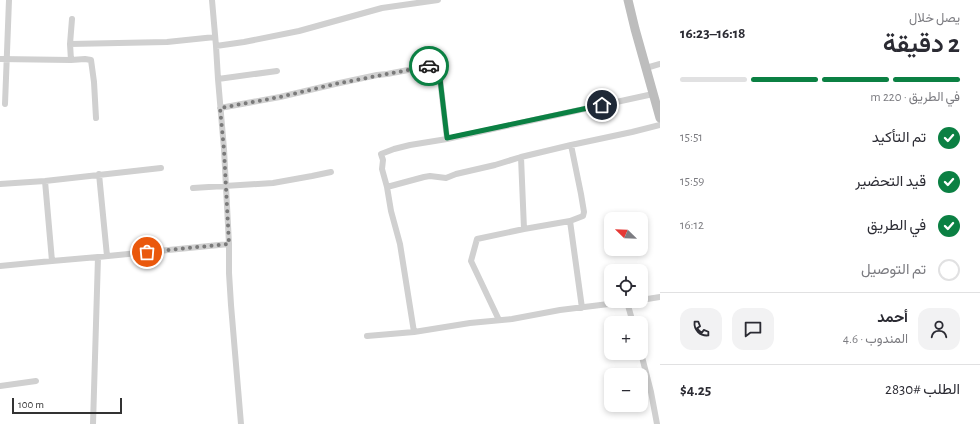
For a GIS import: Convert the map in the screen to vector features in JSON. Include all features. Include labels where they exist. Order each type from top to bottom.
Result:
[{"type":"main road","points":[[628,0],[660,118]]},
{"type":"street","points":[[4,104],[3,59],[9,0]]},
{"type":"street","points":[[212,0],[224,150],[231,305],[241,424]]},
{"type":"street","points":[[216,46],[299,31],[382,8],[438,0]]},
{"type":"street","points":[[71,60],[70,44],[72,19]]},
{"type":"street","points":[[70,44],[167,42],[215,37]]},
{"type":"street","points":[[3,59],[91,60],[96,118]]},
{"type":"street","points":[[646,68],[660,64]]},
{"type":"street","points":[[220,108],[432,65],[437,67],[439,70],[447,138]]},
{"type":"street","points":[[218,79],[277,71]]},
{"type":"street","points":[[414,332],[400,244],[382,168],[383,160],[381,154],[410,145],[653,94]]},
{"type":"street","points":[[387,187],[430,176],[446,178],[521,157],[660,125]]},
{"type":"street","points":[[499,320],[471,261],[477,239],[570,221],[584,216],[581,194],[570,145]]},
{"type":"street","points":[[521,157],[524,229]]},
{"type":"street","points":[[0,184],[44,181],[162,168]]},
{"type":"street","points":[[193,188],[273,183],[331,172]]},
{"type":"street","points":[[99,174],[108,256]]},
{"type":"street","points":[[44,181],[52,260]]},
{"type":"street","points":[[570,221],[582,308]]},
{"type":"street","points":[[0,266],[229,244]]},
{"type":"street","points":[[93,424],[98,257]]},
{"type":"street","points":[[648,299],[660,297]]},
{"type":"street","points":[[367,336],[414,332],[604,305]]},
{"type":"street","points":[[643,360],[657,424]]},
{"type":"street","points":[[0,386],[36,381]]},
{"type":"way so far","points":[[147,252],[229,244],[224,150],[220,108],[280,97],[377,75],[429,66]]},
{"type":"route","points":[[429,66],[432,65],[437,67],[439,70],[447,138],[602,105]]}]
